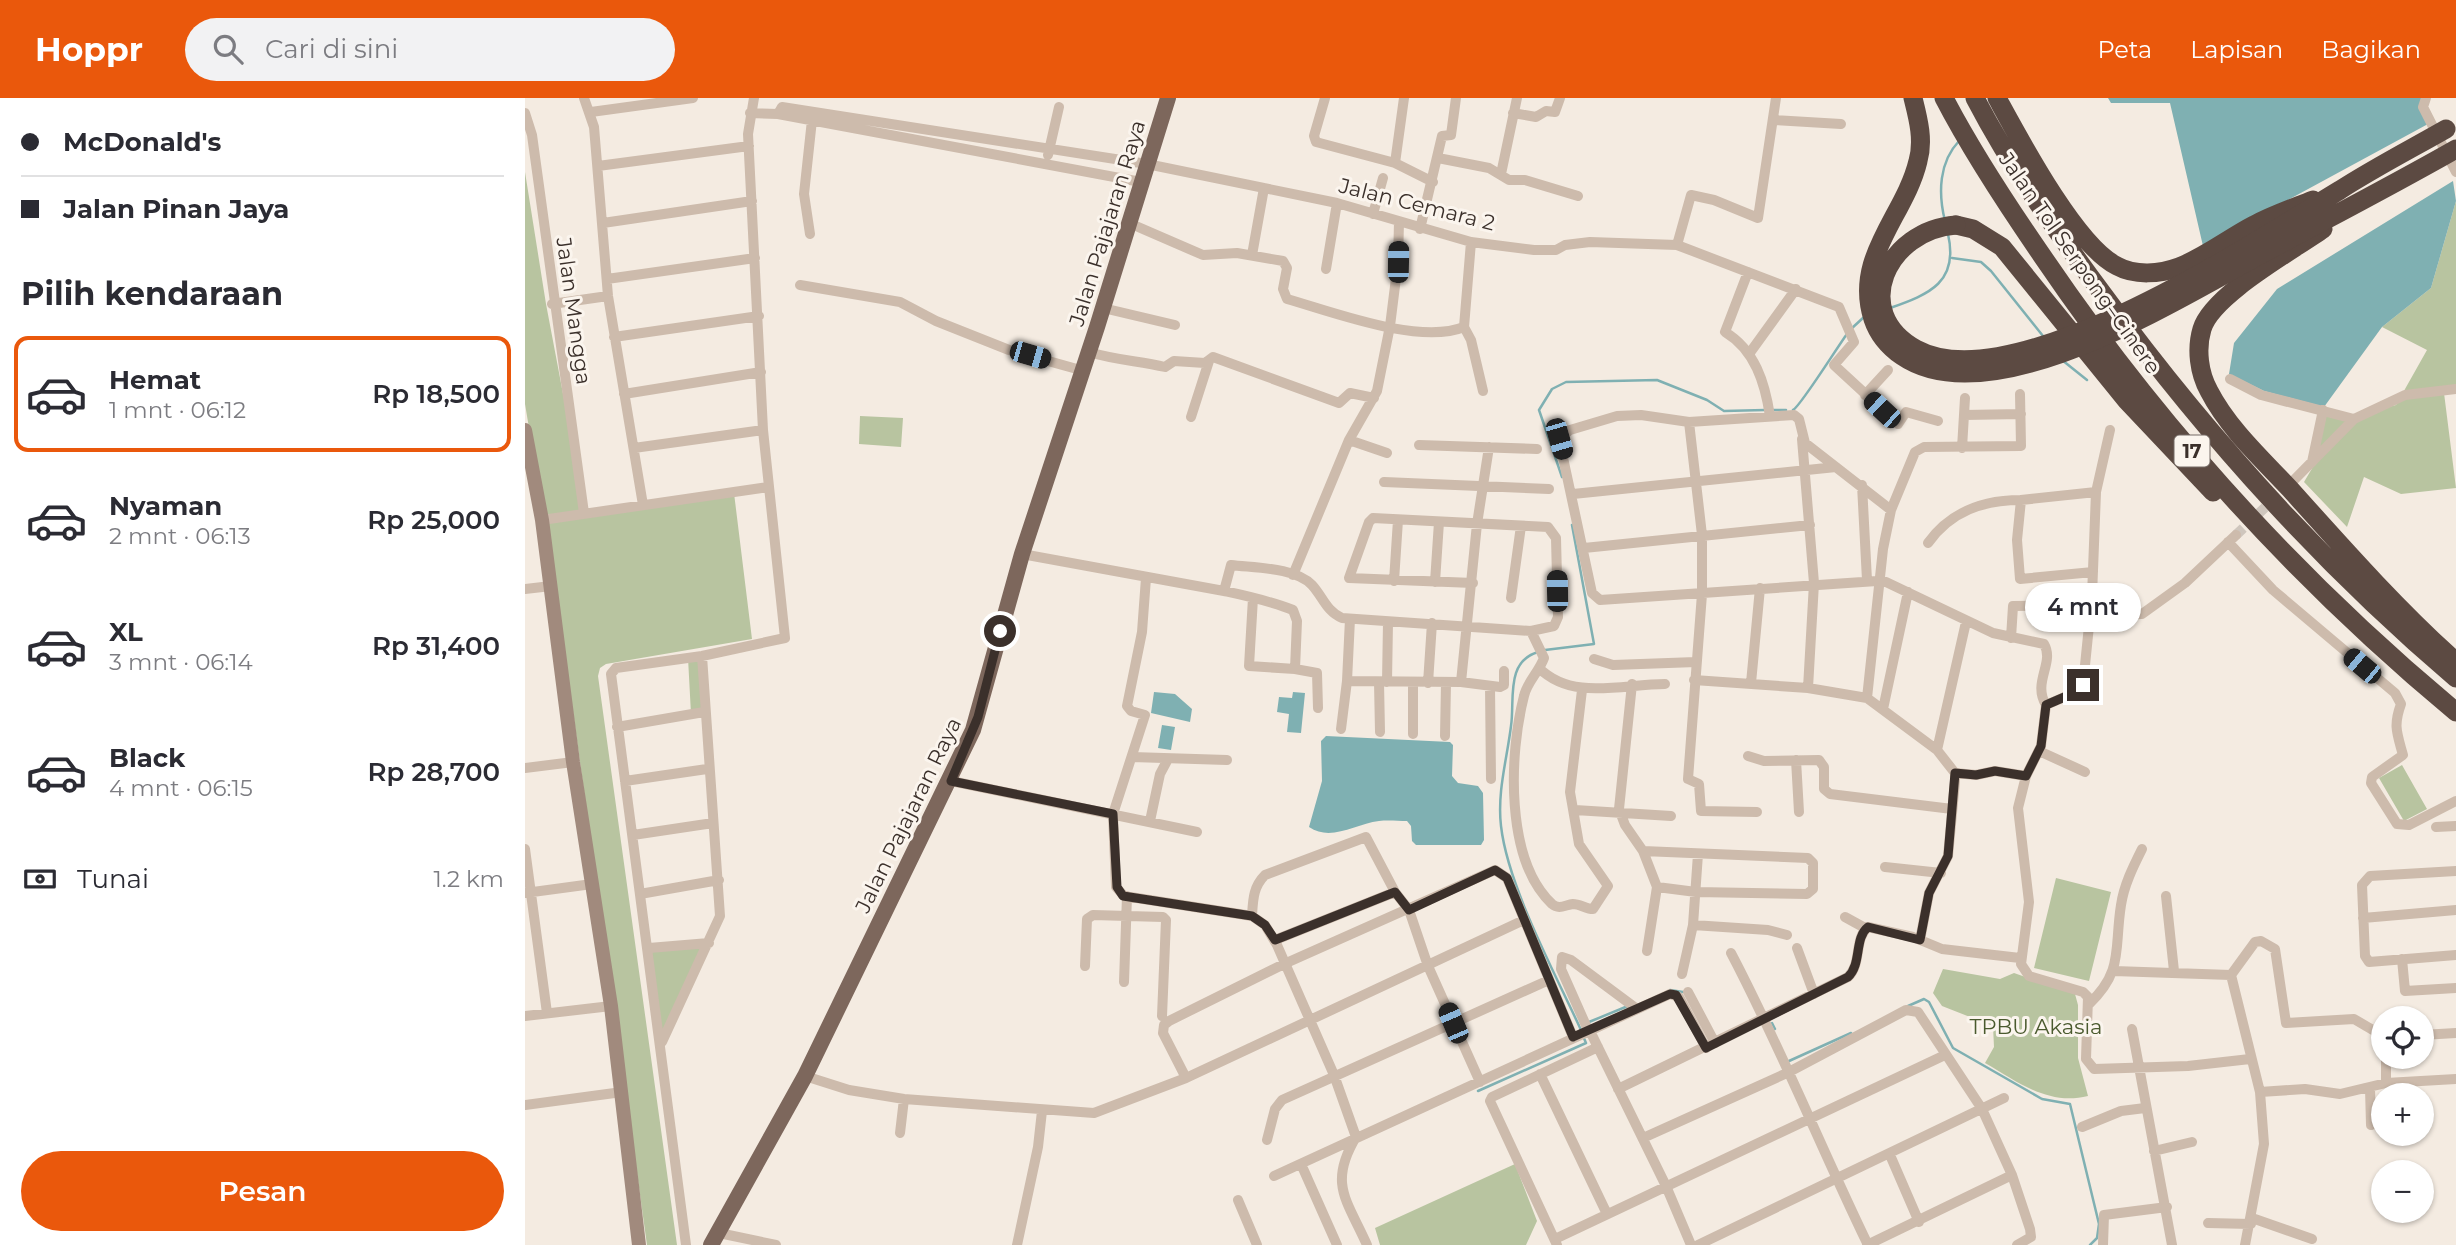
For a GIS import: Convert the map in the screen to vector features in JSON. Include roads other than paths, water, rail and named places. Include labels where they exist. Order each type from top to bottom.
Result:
[{"type":"highway","points":[[1913,98],[1920,126],[1919,158],[1910,186],[1881,238],[1870,265],[1868,295],[1880,334],[1895,351],[1914,364],[1939,372],[1967,372],[2004,367],[2078,349],[2158,312],[2456,149]]},
{"type":"highway","name":"Jalan Tol Serpong–Cinere","points":[[1944,98],[1975,151],[2070,296],[2134,383],[2286,554],[2386,653],[2456,712]]},
{"type":"highway","points":[[1983,100],[2099,255],[2117,267],[2133,272],[2157,272],[2181,266],[2256,223],[2343,187]]},
{"type":"highway","name":"Jalan Tol Serpong–Cinere","points":[[2002,125],[2048,219],[2155,366],[2234,461],[2362,594],[2456,678]]},
{"type":"highway","points":[[2286,554],[2209,489],[2161,440],[2002,247],[1981,232],[1956,225],[1936,227],[1915,236],[1898,250],[1886,270],[1882,291],[1884,311],[1891,328],[1905,342],[1941,359],[2001,355],[2039,346],[2109,321],[2253,243],[2343,187],[2451,126]]},
{"type":"highway","points":[[2353,207],[2231,292],[2211,310],[2202,328],[2199,351],[2201,369],[2209,391],[2238,432],[2342,547],[2456,662]]},
{"type":"main road","name":"Jalan Pajajaran Raya","points":[[715,1239],[805,1076],[951,781],[978,717],[1022,554],[1084,371],[1168,98]]},
{"type":"street","points":[[584,98],[591,112],[608,296],[643,505]]},
{"type":"street","points":[[591,112],[693,98]]},
{"type":"street","points":[[686,1245],[649,948],[617,727],[612,670],[702,656],[782,641],[785,638],[763,430],[749,146],[750,113],[754,98]]},
{"type":"street","points":[[1325,98],[1314,136],[1316,142],[1395,163],[1433,182]]},
{"type":"street","points":[[1420,229],[1442,135],[1451,135],[1456,98]]},
{"type":"street","points":[[1501,174],[1513,130],[1513,113],[1517,98],[1523,98]]},
{"type":"street","points":[[1513,113],[1536,117],[1546,111],[1555,113],[1560,98]]},
{"type":"street","points":[[1677,245],[1691,195],[1714,200],[1758,218],[1776,98]]},
{"type":"street","points":[[2426,98],[2423,107],[2429,125],[2456,172]]},
{"type":"street","points":[[1395,163],[1401,99]]},
{"type":"street","points":[[778,114],[782,107],[896,130]]},
{"type":"street","points":[[1047,164],[1059,107]]},
{"type":"street","name":"Jalan Mangga","points":[[525,113],[531,135],[583,513]]},
{"type":"street","points":[[750,113],[778,114],[940,137],[1047,164],[1141,182]]},
{"type":"street","points":[[810,234],[804,194],[812,120]]},
{"type":"street","points":[[1774,120],[1841,124]]},
{"type":"street","name":"Jalan Cemara 2","points":[[940,137],[1049,149],[1147,164],[1337,203],[1471,242],[1534,250],[1556,250],[1565,245],[1590,242],[1677,245],[1839,307],[1851,334],[1834,365],[1865,394]]},
{"type":"street","points":[[598,166],[749,146]]},
{"type":"street","points":[[1438,158],[1501,174],[1509,180],[1525,180],[1578,196]]},
{"type":"street","points":[[1373,214],[1383,178]]},
{"type":"street","points":[[1252,255],[1264,188]]},
{"type":"street","points":[[603,223],[753,201]]},
{"type":"street","points":[[1326,269],[1337,203]]},
{"type":"street","points":[[1293,575],[1349,440],[1374,398],[1391,326],[1399,222]]},
{"type":"street","points":[[1129,223],[1203,255],[1252,255],[1286,264],[1283,289],[1287,299],[1391,326],[1433,332],[1452,332],[1464,327]]},
{"type":"street","points":[[1471,242],[1464,327],[1471,340],[1483,391]]},
{"type":"street","points":[[607,279],[755,258]]},
{"type":"street","points":[[1748,272],[1725,332],[1756,364],[1770,416]]},
{"type":"street","points":[[800,285],[900,302],[936,321],[1009,350],[1084,371]]},
{"type":"street","points":[[1749,354],[1796,289]]},
{"type":"street","points":[[552,303],[608,296]]},
{"type":"street","points":[[1103,308],[1175,325]]},
{"type":"street","points":[[614,337],[759,316]]},
{"type":"street","points":[[1089,352],[1118,361],[1125,359],[1165,367],[1174,361],[1209,361],[1216,357],[1339,403],[1350,393],[1374,398]]},
{"type":"street","points":[[1191,417],[1209,361]]},
{"type":"street","points":[[1888,370],[1865,394],[1898,424],[1906,412],[1938,421]]},
{"type":"street","points":[[624,394],[761,372]]},
{"type":"street","points":[[2230,379],[2261,395],[2354,419]]},
{"type":"street","points":[[2294,480],[2354,419],[2405,395],[2456,389]]},
{"type":"street","points":[[1872,580],[1891,510],[1919,448],[2021,446],[2020,394]]},
{"type":"street","points":[[1962,448],[1965,398]]},
{"type":"street","points":[[2312,462],[2323,410]]},
{"type":"street","points":[[1964,415],[2021,414]]},
{"type":"street","points":[[1808,688],[1814,583],[1798,416],[1689,422],[1629,415],[1570,430],[1559,439],[1593,593],[1600,600],[1702,594],[1814,583],[1872,580],[1908,592],[1966,622],[2011,638],[2041,642],[2046,646],[2048,652],[2039,691],[2046,705],[2039,751],[2026,776],[2018,808],[2029,912],[2020,958],[2024,972],[2029,976],[2083,992],[2088,997],[2088,1065],[2094,1069],[2250,1059]]},
{"type":"street","points":[[1689,422],[1702,535],[1702,594],[1688,779],[1699,785],[1699,808],[1705,812],[1757,812]]},
{"type":"street","points":[[525,430],[542,520],[573,762],[611,1006],[639,1245]]},
{"type":"street","points":[[634,448],[763,430]]},
{"type":"street","points":[[2046,705],[2076,692],[2083,685],[2091,611],[2096,492],[2110,430]]},
{"type":"street","points":[[1802,439],[1891,510]]},
{"type":"street","points":[[1349,440],[1387,453]]},
{"type":"street","points":[[1419,445],[1538,450]]},
{"type":"street","points":[[1461,682],[1477,524],[1489,447]]},
{"type":"street","points":[[1573,494],[1836,467]]},
{"type":"street","points":[[1384,482],[1549,489]]},
{"type":"street","points":[[1861,485],[1872,580],[1867,698]]},
{"type":"street","points":[[542,520],[768,487]]},
{"type":"street","points":[[1928,543],[1947,522],[1984,503],[2096,492]]},
{"type":"street","points":[[2021,500],[2017,540],[2020,579],[2093,572]]},
{"type":"street","points":[[1224,591],[1231,565],[1293,575],[1312,585],[1330,612],[1350,619],[1531,631],[1556,624],[1556,538],[1548,527],[1370,520],[1349,578],[1473,583]]},
{"type":"street","points":[[1394,581],[1398,520]]},
{"type":"street","points":[[1435,582],[1439,522]]},
{"type":"street","points":[[1584,548],[1810,525]]},
{"type":"street","points":[[1511,598],[1521,526]]},
{"type":"street","points":[[2011,638],[2013,607],[2142,614],[2185,583],[2232,538],[2273,590],[2395,693],[2401,704],[2394,723],[2395,736],[2403,755],[2372,777],[2371,783],[2397,824],[2409,825],[2456,801]]},
{"type":"street","points":[[1022,554],[1224,591],[1279,604],[1296,614],[1295,669]]},
{"type":"street","points":[[1146,578],[1142,632],[1127,698],[1127,706],[1131,710],[1145,715],[1113,814],[1119,893],[1252,916],[1265,925],[1275,940],[1308,1021],[1334,1075],[1356,1137]]},
{"type":"street","points":[[525,589],[551,586]]},
{"type":"street","points":[[1751,683],[1760,588]]},
{"type":"street","points":[[1883,709],[1908,592]]},
{"type":"street","points":[[1253,598],[1249,666],[1317,673],[1318,708]]},
{"type":"street","points":[[1341,729],[1350,619]]},
{"type":"street","points":[[1380,732],[1388,622]]},
{"type":"street","points":[[1937,750],[1966,622]]},
{"type":"street","points":[[1428,683],[1432,623]]},
{"type":"street","points":[[1531,631],[1542,651],[1539,668],[1530,682],[1520,713],[1515,803],[1523,854],[1532,875],[1552,904],[1560,907],[1574,904],[1593,909],[1608,886],[1579,844],[1570,783],[1582,690]]},
{"type":"street","points":[[661,1043],[720,916],[702,656]]},
{"type":"street","points":[[1594,659],[1613,665],[1696,662]]},
{"type":"street","points":[[1539,668],[1549,678],[1582,690],[1632,684],[1665,684]]},
{"type":"street","points":[[1347,681],[1461,682],[1490,686],[1504,685],[1504,671]]},
{"type":"street","points":[[1530,682],[1549,678]]},
{"type":"street","points":[[1694,680],[1808,688],[1867,698],[1937,750],[1955,773],[1948,856],[1929,893],[1920,940]]},
{"type":"street","points":[[1413,683],[1413,734]]},
{"type":"street","points":[[1445,736],[1446,683]]},
{"type":"street","points":[[1632,684],[1621,814],[1643,851],[1657,887],[1647,951]]},
{"type":"street","points":[[1490,686],[1491,779]]},
{"type":"street","points":[[617,727],[704,712]]},
{"type":"street","points":[[2039,751],[2085,772]]},
{"type":"street","points":[[1748,756],[1764,761],[1822,762],[1824,789],[1830,794],[1952,808]]},
{"type":"street","points":[[1132,757],[1227,760]]},
{"type":"street","points":[[1150,821],[1160,774],[1168,758]]},
{"type":"street","points":[[1796,760],[1799,812]]},
{"type":"street","points":[[525,768],[573,762]]},
{"type":"street","points":[[625,781],[708,769]]},
{"type":"street","points":[[1955,773],[1976,775],[1995,771],[2026,776]]},
{"type":"street","points":[[951,781],[1197,832]]},
{"type":"street","points":[[1575,810],[1671,816]]},
{"type":"street","points":[[633,835],[713,823]]},
{"type":"street","points":[[2436,827],[2456,826]]},
{"type":"street","points":[[1252,916],[1257,883],[1265,875],[1360,837],[1369,839],[1395,892],[1409,910],[1428,966],[1480,1082]]},
{"type":"street","points":[[525,849],[528,893],[547,1013]]},
{"type":"street","points":[[2088,1004],[2103,992],[2114,971],[2123,893],[2142,849]]},
{"type":"street","points":[[1643,851],[1808,858],[1813,863],[1813,889],[1807,894],[1696,892],[1657,887]]},
{"type":"street","points":[[1682,974],[1693,925],[1698,854]]},
{"type":"street","points":[[1885,867],[1941,873]]},
{"type":"street","points":[[1186,1078],[1163,1033],[1164,1025],[1284,964],[1495,870],[1507,878],[1549,980],[1598,1047],[1666,1186],[1691,1245]]},
{"type":"street","points":[[2456,871],[2370,876],[2362,885],[2365,956],[2369,962],[2456,955]]},
{"type":"street","points":[[641,894],[719,880]]},
{"type":"street","points":[[528,893],[592,884]]},
{"type":"street","points":[[1275,940],[1395,892]]},
{"type":"street","points":[[1124,982],[1127,896]]},
{"type":"street","points":[[2166,896],[2174,971]]},
{"type":"street","points":[[2363,918],[2456,910]]},
{"type":"street","points":[[1085,966],[1087,919],[1101,914],[1156,915],[1166,920],[1162,1016]]},
{"type":"street","points":[[1845,917],[1865,929],[1877,927],[1942,949],[2020,958]]},
{"type":"street","points":[[805,1076],[849,1090],[904,1099],[1094,1113],[1186,1078],[1524,919]]},
{"type":"street","points":[[1693,925],[1768,930],[1787,935]]},
{"type":"street","points":[[1618,1089],[1853,972],[1865,929]]},
{"type":"street","points":[[2245,1245],[2252,1221],[2264,1144],[2260,1091],[2231,975],[2255,942],[2261,941],[2274,949],[2284,1018],[2290,1025],[2354,1019],[2371,1029]]},
{"type":"street","points":[[649,948],[709,943]]},
{"type":"street","points":[[1797,948],[1814,993]]},
{"type":"street","points":[[1731,953],[1765,1017],[1787,1073],[1868,1245],[2012,1175]]},
{"type":"street","points":[[1583,1030],[1561,969],[1562,957],[1571,960],[1635,1007]]},
{"type":"street","points":[[2402,960],[2405,991],[2456,988]]},
{"type":"street","points":[[2114,971],[2231,975]]},
{"type":"street","points":[[1267,1140],[1278,1104],[1334,1075],[1549,980]]},
{"type":"street","points":[[1688,992],[1711,1042]]},
{"type":"street","points":[[1274,1177],[1635,1007],[1676,995],[1711,1042]]},
{"type":"street","points":[[525,1016],[611,1006]]},
{"type":"street","points":[[1643,1138],[1787,1073],[1906,1010],[1918,1012],[1982,1110],[2012,1175],[2031,1229],[2031,1237],[2017,1245]]},
{"type":"street","points":[[2132,1029],[2137,1068],[2167,1207],[2172,1245]]},
{"type":"street","points":[[2434,1034],[2456,1033]]},
{"type":"street","points":[[1598,1047],[1490,1101],[1556,1242],[1607,1214],[1945,1055]]},
{"type":"street","points":[[2386,1069],[2386,1083],[2456,1079]]},
{"type":"street","points":[[1540,1074],[1607,1214]]},
{"type":"street","points":[[2260,1091],[2305,1090],[2340,1094],[2370,1088],[2371,1125]]},
{"type":"street","points":[[525,1105],[622,1092]]},
{"type":"street","points":[[1698,1245],[2004,1098]]},
{"type":"street","points":[[900,1133],[904,1099]]},
{"type":"street","points":[[2082,1127],[2121,1111],[2145,1108]]},
{"type":"street","points":[[1017,1245],[1042,1111]]},
{"type":"street","points":[[1356,1137],[1346,1154],[1341,1186],[1367,1245]]},
{"type":"street","points":[[2154,1152],[2192,1142]]},
{"type":"street","points":[[1890,1154],[1919,1222]]},
{"type":"street","points":[[1301,1164],[1337,1245]]},
{"type":"street","points":[[1238,1200],[1257,1245]]},
{"type":"street","points":[[2102,1245],[2104,1215],[2167,1207]]},
{"type":"street","points":[[2209,1223],[2252,1221],[2312,1239]]},
{"type":"street","points":[[715,1239],[776,1245]]},
{"type":"water","points":[[2108,98],[2424,98],[2428,124],[2203,246],[2170,103],[2111,103]]},
{"type":"water","points":[[2453,181],[2456,201],[2431,288],[2382,327],[2324,407],[2264,391],[2229,374],[2234,343],[2277,289]]},
{"type":"water","points":[[1154,692],[1175,694],[1192,709],[1190,722],[1151,713]]},
{"type":"water","points":[[1293,692],[1305,693],[1301,733],[1287,732],[1289,714],[1277,712],[1279,697],[1292,698]]},
{"type":"water","points":[[1162,725],[1175,727],[1171,750],[1158,748]]},
{"type":"water","points":[[1326,736],[1450,742],[1453,745],[1452,776],[1458,783],[1478,786],[1483,793],[1484,840],[1481,845],[1416,845],[1412,841],[1411,826],[1407,821],[1379,821],[1326,833],[1309,827],[1322,781],[1321,741]]},
{"type":"waterway","points":[[1945,221],[1941,200],[1942,178],[1947,158],[1959,141]]},
{"type":"waterway","points":[[1890,308],[1917,297],[1938,284],[1949,264],[1948,234]]},
{"type":"waterway","points":[[1952,258],[1981,262],[2043,336]]},
{"type":"waterway","points":[[1851,329],[1864,317]]},
{"type":"waterway","points":[[1793,410],[1847,334]]},
{"type":"waterway","points":[[2062,360],[2087,380]]},
{"type":"waterway","points":[[1562,477],[1539,410],[1552,389],[1566,382],[1657,380],[1707,400],[1724,411],[1765,410]]},
{"type":"waterway","points":[[1772,410],[1786,410]]},
{"type":"waterway","points":[[1545,650],[1594,644],[1572,525]]},
{"type":"waterway","points":[[1538,652],[1520,664],[1516,673],[1501,788],[1501,826],[1505,850],[1523,902],[1581,1030]]},
{"type":"waterway","points":[[1670,990],[1683,992]]},
{"type":"waterway","points":[[1908,1006],[1924,999],[1929,1002],[1953,1048],[2042,1099],[2070,1104],[2099,1224],[2097,1238],[2090,1245]]},
{"type":"waterway","points":[[1589,1022],[1628,1006]]},
{"type":"waterway","points":[[1772,1023],[1775,1029]]},
{"type":"waterway","points":[[1789,1061],[1851,1033]]},
{"type":"waterway","points":[[1478,1091],[1586,1043],[1583,1036]]},
{"type":"tunnel","points":[[2236,535],[2274,499]]},
{"type":"park label","name":"TPBU Akasia","points":[[2036,1026]]}]
